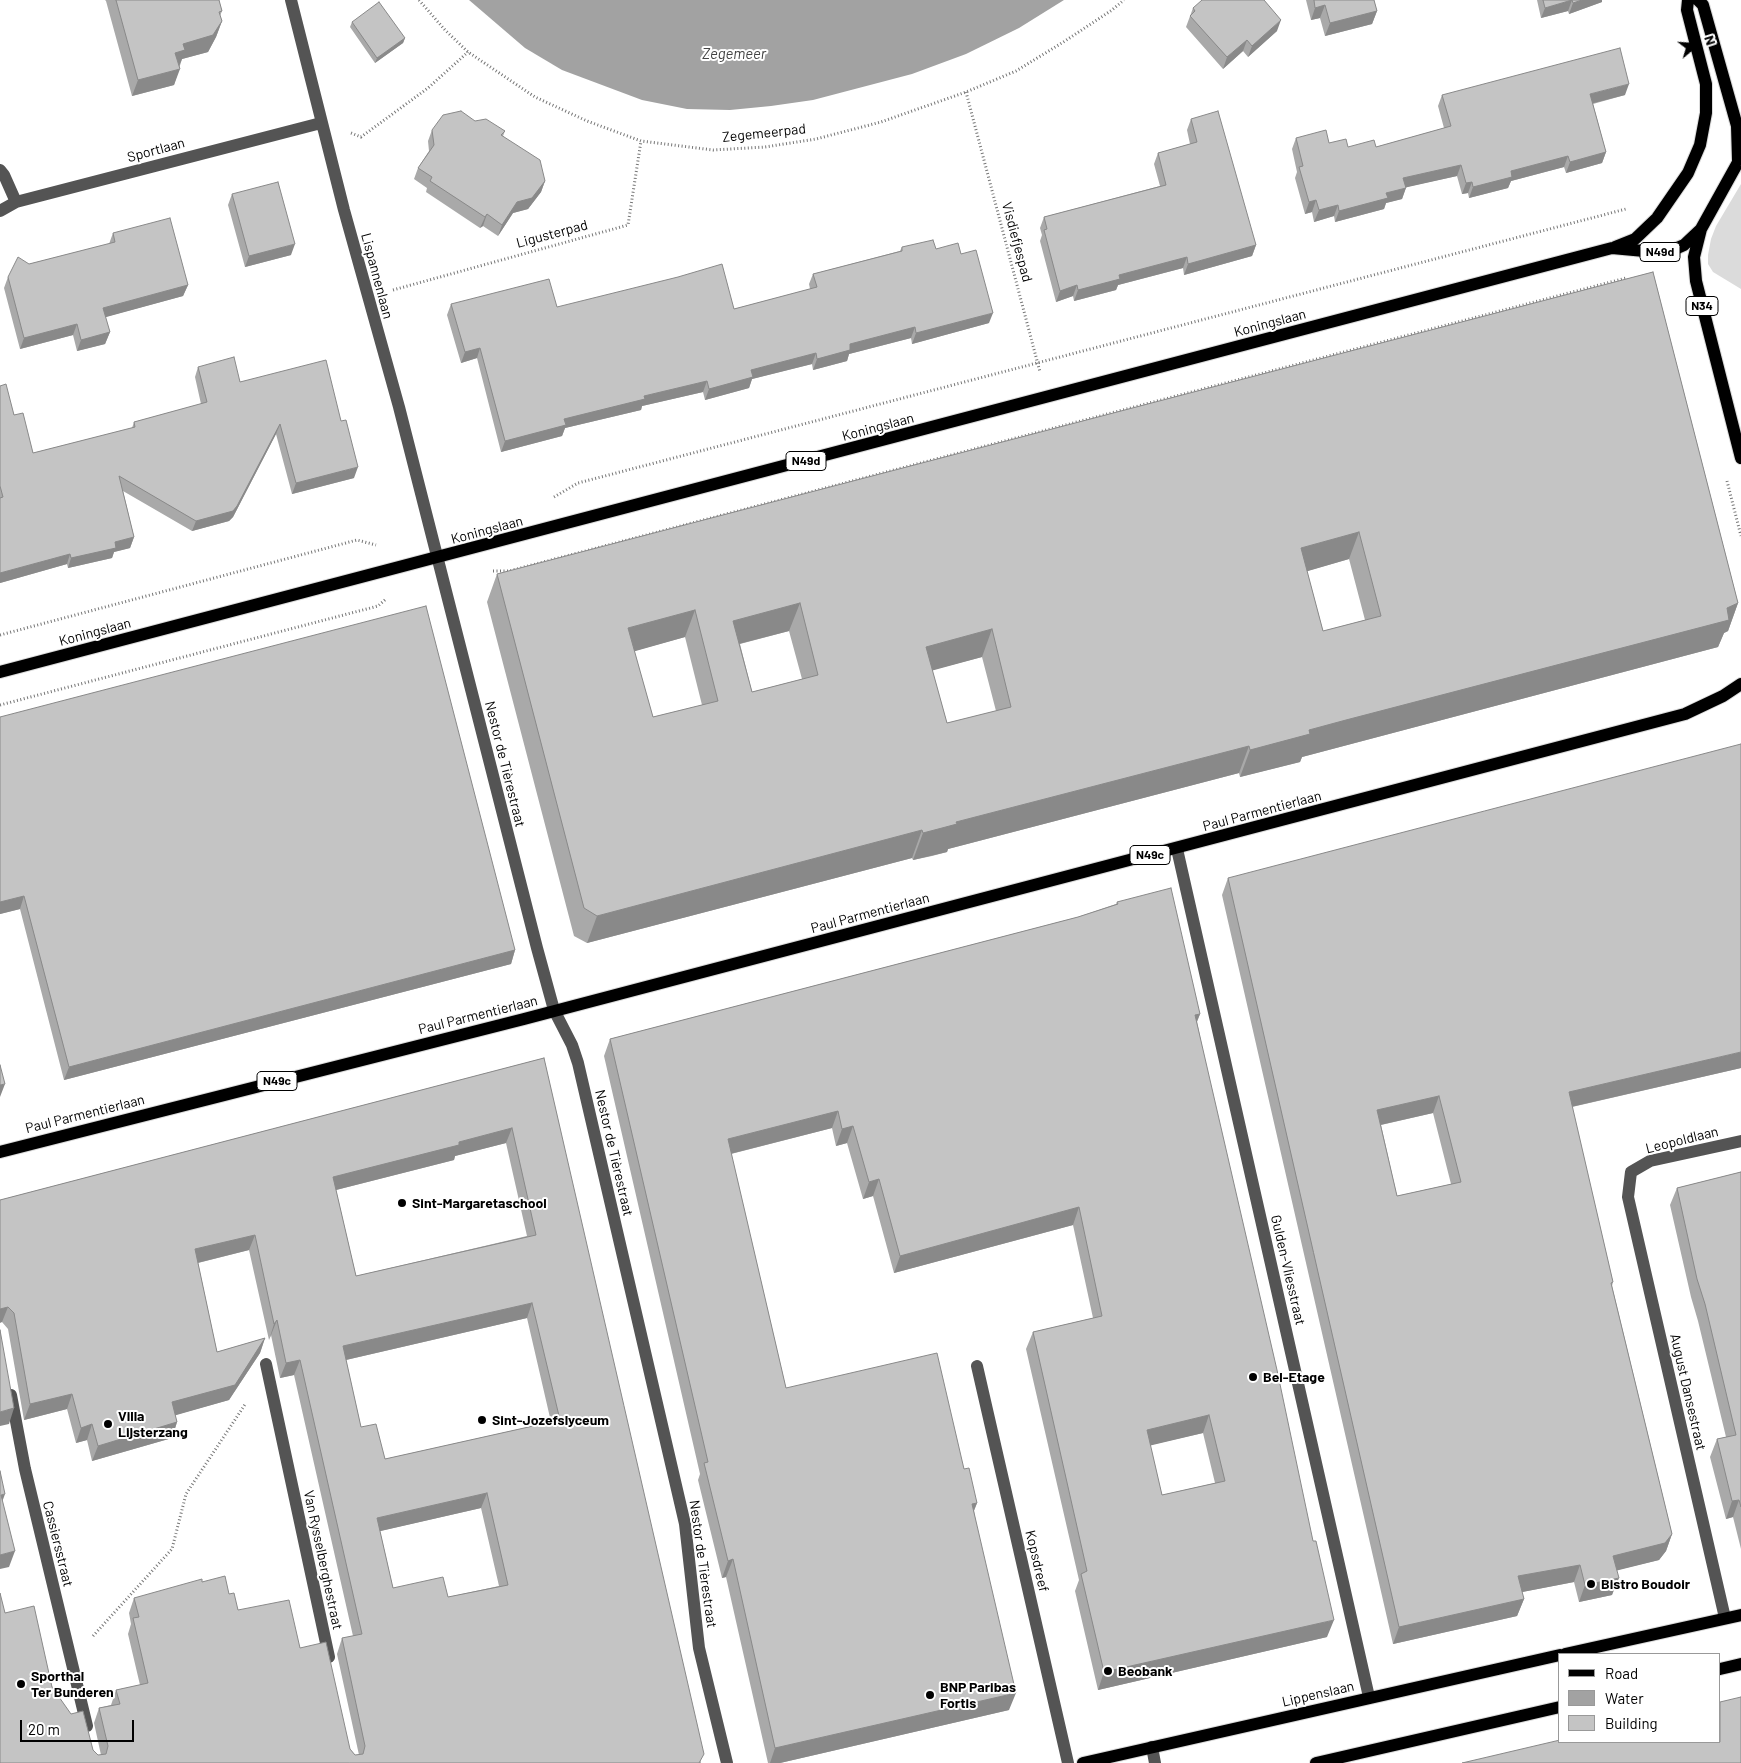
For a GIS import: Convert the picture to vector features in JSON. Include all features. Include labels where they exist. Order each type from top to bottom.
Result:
[{"type":"main road","points":[[1612,248],[1634,239],[1657,218],[1688,173],[1700,145],[1706,113],[1706,84],[1687,10],[1688,0]]},
{"type":"main road","name":"N34","points":[[1698,0],[1702,5],[1737,126],[1740,158],[1701,229],[1694,257],[1696,281],[1741,458]]},
{"type":"main road","name":"N49d","points":[[1666,253],[1684,244],[1701,229]]},
{"type":"main road","name":"Koningslaan","points":[[0,672],[1612,248],[1666,253]]},
{"type":"main road","name":"Paul Parmentierlaan","points":[[0,1152],[1176,849],[1686,714],[1723,696],[1741,684]]},
{"type":"main road","points":[[1569,1653],[1741,1615]]},
{"type":"main road","name":"Lippenslaan","points":[[1083,1763],[1558,1655]]},
{"type":"main road","points":[[1721,1669],[1741,1664]]},
{"type":"main road","points":[[1316,1763],[1558,1707]]},
{"type":"street","name":"Lispannenlaan","points":[[291,0],[321,122],[438,558]]},
{"type":"street","name":"Sportlaan","points":[[0,211],[16,202],[321,122]]},
{"type":"street","points":[[0,170],[16,202]]},
{"type":"street","name":"Nestor de Tièrestraat","points":[[438,558],[554,1010],[572,1044],[578,1063],[685,1524],[699,1648],[727,1763]]},
{"type":"street","name":"Gulden-Vliesstraat","points":[[1176,849],[1369,1697]]},
{"type":"street","name":"Leopoldlaan","points":[[1631,1172],[1650,1161],[1741,1141]]},
{"type":"street","name":"August Dansestraat","points":[[1631,1172],[1628,1197],[1725,1618]]},
{"type":"street","name":"Van Rysselberghestraat","points":[[266,1364],[332,1670]]},
{"type":"street","name":"Kopsdreef","points":[[977,1366],[1068,1763]]},
{"type":"street","name":"Cassiersstraat","points":[[10,1386],[25,1469],[88,1734]]},
{"type":"street","points":[[1152,1747],[1155,1763]]},
{"type":"path","name":"Zegemeerpad","points":[[420,0],[445,30],[468,52],[535,97],[587,121],[642,140],[713,150],[765,147],[816,139],[881,122],[966,92],[1016,71],[1065,41],[1124,0]]},
{"type":"path","points":[[360,136],[428,88],[468,52]]},
{"type":"path","name":"Visdiefjespad","points":[[966,92],[1047,398]]},
{"type":"path","name":"Ligusterpad","points":[[400,288],[628,225],[642,140]]},
{"type":"path","points":[[552,499],[578,483],[1631,208]]},
{"type":"path","points":[[487,570],[493,572],[509,571],[1655,270],[1666,253]]},
{"type":"path","points":[[0,635],[357,540],[379,546]]},
{"type":"path","points":[[0,705],[378,606],[392,594]]},
{"type":"path","points":[[68,1646],[88,1642],[172,1549],[186,1494],[249,1400],[272,1393]]},
{"type":"shaded area","points":[[1741,184],[1741,289],[1713,272],[1708,264],[1708,255],[1716,226]]},
{"type":"water","name":"Zegemeer","points":[[469,0],[1064,0],[1019,28],[966,54],[912,74],[813,100],[730,110],[687,109],[642,100],[562,70],[525,48]]},
{"type":"building","points":[[116,0],[219,0],[222,11],[219,12],[222,21],[213,35],[183,44],[185,50],[175,53],[180,69],[138,80]]},
{"type":"building","points":[[1202,0],[1264,0],[1281,20],[1252,46],[1247,40],[1227,57],[1190,16],[1195,11],[1193,8]]},
{"type":"building","points":[[1314,0],[1374,0],[1377,11],[1330,23],[1325,5],[1315,8]]},
{"type":"building","points":[[1543,0],[1572,0],[1545,8]]},
{"type":"building","points":[[379,2],[405,38],[377,58],[352,22]]},
{"type":"building","points":[[1620,48],[1629,84],[1590,94],[1606,152],[1570,162],[1568,156],[1511,171],[1512,177],[1473,187],[1472,182],[1466,183],[1461,165],[1403,178],[1406,188],[1386,193],[1388,198],[1339,211],[1338,205],[1319,210],[1316,200],[1309,202],[1299,167],[1303,166],[1296,138],[1326,130],[1329,143],[1346,139],[1348,147],[1374,140],[1376,147],[1451,126],[1442,95]]},
{"type":"building","points":[[461,111],[475,121],[486,119],[505,131],[501,135],[540,160],[545,181],[532,198],[517,202],[502,225],[487,214],[485,217],[430,181],[432,177],[418,168],[434,145],[432,130],[443,115]]},
{"type":"building","points":[[1218,111],[1256,245],[1188,264],[1187,257],[1119,275],[1120,279],[1078,290],[1077,285],[1060,291],[1044,230],[1047,229],[1044,217],[1166,185],[1158,153],[1197,142],[1191,119]]},
{"type":"building","points":[[278,182],[295,244],[249,256],[232,194]]},
{"type":"building","points":[[170,218],[188,285],[103,308],[110,332],[81,340],[77,324],[24,338],[8,277],[18,257],[29,264],[115,242],[113,233]]},
{"type":"building","points":[[933,240],[936,249],[958,243],[961,254],[976,250],[993,313],[916,333],[915,327],[850,344],[850,350],[817,359],[816,353],[751,370],[753,377],[709,389],[707,381],[644,396],[645,399],[564,419],[566,425],[505,441],[480,348],[465,352],[451,304],[549,279],[557,307],[722,264],[734,309],[817,287],[813,274],[902,251],[902,247]]},
{"type":"building","points":[[1653,272],[1738,603],[1727,608],[1729,620],[1309,730],[1310,734],[1250,750],[1249,746],[956,822],[957,824],[923,833],[922,830],[597,916],[584,908],[497,574]],"holes":[[[1359,532],[1381,616],[1323,631],[1301,548]],[[800,603],[818,675],[752,692],[733,621]],[[695,610],[718,701],[653,717],[628,628]],[[992,629],[1011,707],[947,723],[926,647]]]},
{"type":"building","points":[[234,357],[240,382],[326,360],[341,421],[346,420],[358,467],[296,483],[280,424],[233,511],[196,521],[119,476],[134,537],[115,542],[116,548],[71,558],[70,554],[0,573],[0,498],[3,497],[0,486],[0,386],[6,384],[14,415],[23,413],[33,453],[135,427],[134,422],[207,402],[198,367]]},
{"type":"building","points":[[426,606],[515,950],[69,1067],[24,896],[0,902],[0,717]]},
{"type":"building","points":[[1741,744],[1741,1052],[1569,1092],[1613,1282],[1611,1283],[1672,1534],[1665,1543],[1613,1556],[1619,1578],[1585,1585],[1580,1565],[1518,1576],[1524,1599],[1399,1627],[1228,878]],"holes":[[[1439,1096],[1461,1182],[1397,1196],[1377,1110]]]},
{"type":"building","points":[[1171,888],[1200,1014],[1195,1015],[1277,1370],[1313,1541],[1316,1541],[1334,1620],[1104,1672],[1081,1574],[1087,1571],[1033,1332],[1102,1316],[1079,1207],[900,1256],[879,1179],[869,1182],[853,1126],[842,1129],[838,1111],[728,1139],[786,1388],[937,1353],[964,1469],[969,1468],[977,1503],[972,1504],[1016,1693],[775,1748],[733,1559],[728,1561],[704,1463],[708,1462],[610,1039],[1078,917],[1118,904],[1117,902]],"holes":[[[1209,1415],[1225,1481],[1162,1495],[1147,1430]]]},
{"type":"building","points":[[544,1058],[704,1754],[699,1763],[0,1763],[0,1593],[5,1613],[34,1606],[52,1687],[71,1714],[83,1711],[93,1750],[98,1755],[106,1754],[108,1746],[99,1708],[120,1704],[116,1690],[148,1683],[133,1618],[139,1617],[134,1598],[202,1579],[202,1582],[225,1576],[229,1594],[234,1593],[238,1610],[289,1600],[300,1648],[326,1642],[350,1749],[355,1755],[363,1754],[365,1746],[342,1638],[362,1634],[300,1360],[286,1363],[277,1320],[274,1324],[255,1235],[195,1249],[217,1352],[265,1338],[235,1385],[172,1402],[177,1422],[98,1446],[92,1424],[81,1428],[72,1394],[30,1404],[14,1313],[8,1307],[0,1309],[0,1200]],"holes":[[[512,1128],[536,1235],[356,1276],[333,1177],[459,1145],[459,1142]],[[532,1303],[560,1420],[385,1459],[376,1424],[361,1427],[343,1346]],[[487,1493],[508,1585],[448,1597],[443,1577],[393,1588],[377,1518]]]},
{"type":"building","points":[[0,1065],[5,1084],[0,1085]]},
{"type":"building","points":[[1741,1172],[1741,1507],[1739,1500],[1732,1501],[1717,1439],[1736,1435],[1705,1304],[1697,1279],[1677,1188]]},
{"type":"building","points":[[0,1330],[14,1408],[0,1412]]},
{"type":"building","points":[[0,1471],[5,1494],[1,1495],[15,1551],[0,1555]]},
{"type":"building","points":[[1741,1697],[1741,1763],[1462,1763],[1558,1740],[1558,1743],[1721,1743],[1721,1702]]},
{"type":"place","name":"Sint-Margaretaschool","points":[[402,1203]]},
{"type":"place","name":"Bel-Etage","points":[[1253,1377]]},
{"type":"place","name":"Sint-Jozefslyceum","points":[[482,1420]]},
{"type":"place","name":"Villa Lijsterzang","points":[[108,1424]]},
{"type":"place","name":"Bistro Boudoir","points":[[1591,1584]]},
{"type":"place","name":"Beobank","points":[[1108,1671]]},
{"type":"place","name":"Sporthal Ter Bunderen","points":[[21,1684]]},
{"type":"place","name":"BNP Paribas Fortis","points":[[930,1695]]}]
